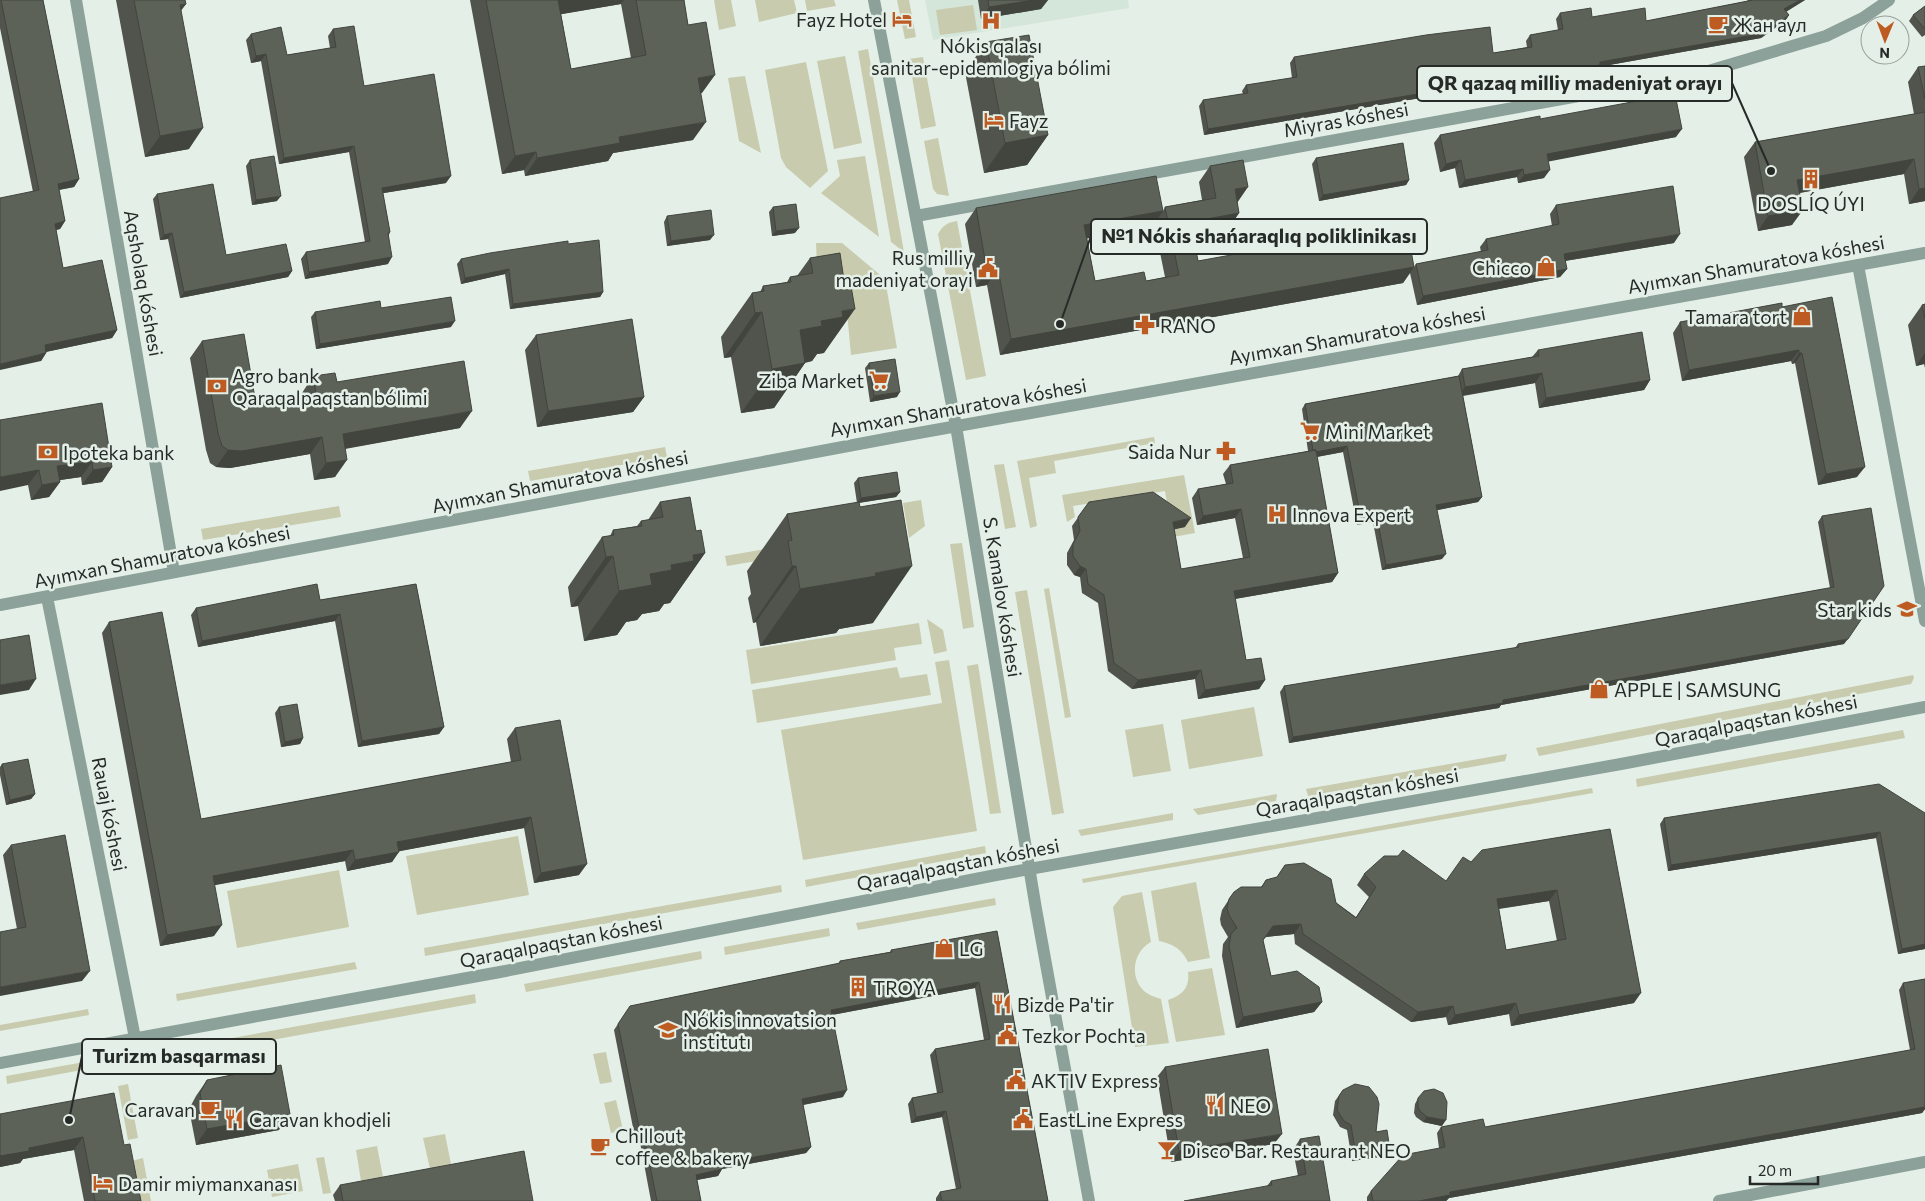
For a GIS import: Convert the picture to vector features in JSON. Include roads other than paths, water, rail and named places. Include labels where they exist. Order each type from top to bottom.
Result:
[{"type":"street","name":"Aqsholaq kóshesi","points":[[76,0],[174,572]]},
{"type":"street","name":"S. Kamalov kóshesi","points":[[874,0],[956,426],[1030,869],[1089,1201]]},
{"type":"street","name":"Miyras kóshesi","points":[[916,216],[1695,76],[1826,36],[1863,18],[1889,0]]},
{"type":"street","name":"Ayımxan Shamuratova kóshesi","points":[[0,605],[956,426],[1925,253]]},
{"type":"street","points":[[1858,265],[1925,621]]},
{"type":"street","name":"Rauaj kóshesi","points":[[47,597],[135,1038]]},
{"type":"street","name":"Qaraqalpaqstan kóshesi","points":[[0,1063],[500,972],[1030,869],[1622,764],[1925,707]]},
{"type":"street","points":[[1719,1201],[1925,1162]]},
{"type":"place","name":"Fayz Hotel","points":[[902,19]]},
{"type":"place","name":"Nókis qalası sanitar-epidemlogiya bólimi","points":[[991,21]]},
{"type":"place","name":"Жан аул","points":[[1718,24]]},
{"type":"place","name":"Fayz","points":[[994,120]]},
{"type":"place","name":"QR qazaq milliy madeniyat orayı","points":[[1771,171]]},
{"type":"place","name":"DOSLÍQ ÚYI","points":[[1811,179]]},
{"type":"place","name":"Chicco","points":[[1546,267]]},
{"type":"place","name":"Rus milliy madeniyat orayi","points":[[988,268]]},
{"type":"place","name":"Tamara tort","points":[[1802,316]]},
{"type":"place","name":"№1 Nókis shańaraqlıq poliklinikası","points":[[1060,324]]},
{"type":"place","name":"RANO","points":[[1145,325]]},
{"type":"place","name":"Ziba Market","points":[[879,380]]},
{"type":"place","name":"Agro bank Qaraqalpaqstan bólimi","points":[[217,386]]},
{"type":"place","name":"Mini Market","points":[[1310,431]]},
{"type":"place","name":"Saida Nur","points":[[1226,451]]},
{"type":"place","name":"Ipoteka bank","points":[[48,452]]},
{"type":"place","name":"Innova Expert","points":[[1277,514]]},
{"type":"place","name":"Star kids","points":[[1907,609]]},
{"type":"place","name":"APPLE | SAMSUNG","points":[[1599,689]]},
{"type":"place","name":"LG","points":[[944,948]]},
{"type":"place","name":"TROYA","points":[[858,987]]},
{"type":"place","name":"Bizde Pa'tir","points":[[1002,1004]]},
{"type":"place","name":"Nókis innovatsion institutı","points":[[668,1030]]},
{"type":"place","name":"Tezkor Pochta","points":[[1007,1035]]},
{"type":"place","name":"AKTIV Express","points":[[1016,1080]]},
{"type":"place","name":"NEO","points":[[1215,1105]]},
{"type":"place","name":"Caravan","points":[[210,1109]]},
{"type":"place","name":"Caravan khodjeli","points":[[234,1119]]},
{"type":"place","name":"EastLine Express","points":[[1023,1119]]},
{"type":"place","name":"Turizm basqarması","points":[[69,1120]]},
{"type":"place","name":"Chillout coffee & bakery","points":[[600,1146]]},
{"type":"place","name":"Disco Bar. Restaurant NEO","points":[[1167,1150]]},
{"type":"place","name":"Damir miymanxanası","points":[[103,1183]]}]
